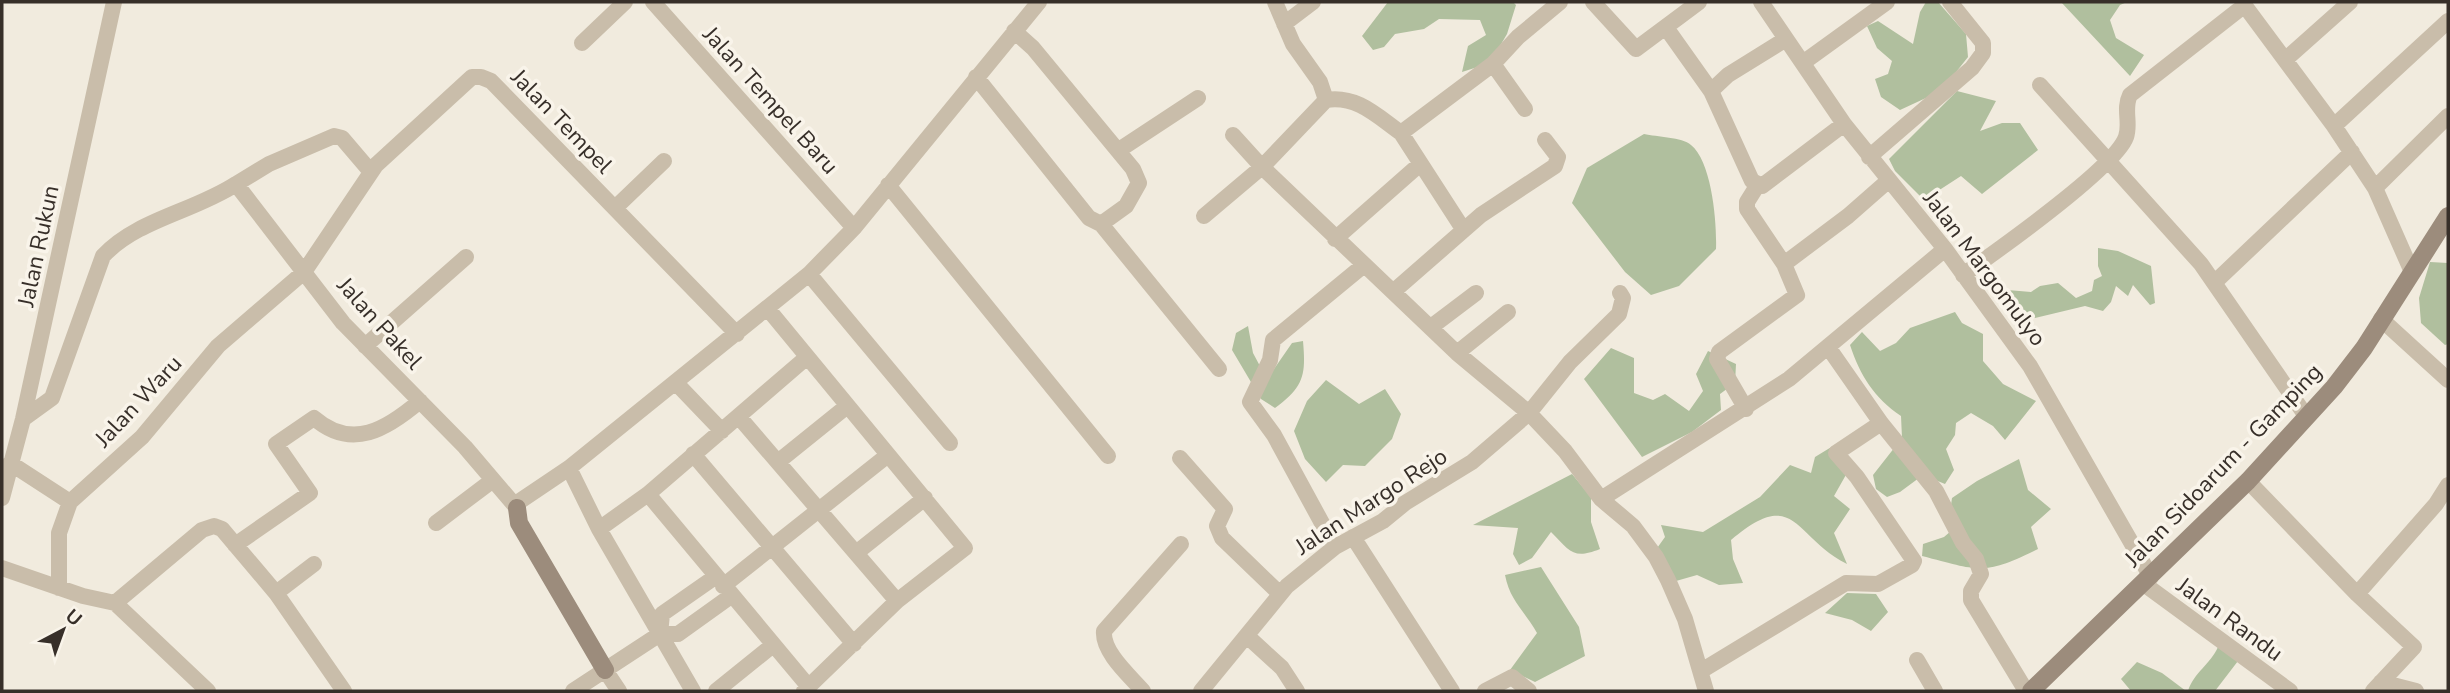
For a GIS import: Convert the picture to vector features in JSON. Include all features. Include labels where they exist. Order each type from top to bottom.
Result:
[{"type":"main road","name":"Jalan Sidoarum - Gamping","points":[[2031,691],[2248,481],[2306,416],[2349,367],[2448,216]]},
{"type":"main road","points":[[517,508],[519,523],[605,670]]},
{"type":"street","name":"Jalan Rukun","points":[[2,498],[23,419],[114,2]]},
{"type":"street","points":[[582,43],[625,2]]},
{"type":"street","name":"Jalan Tempel Baru","points":[[653,2],[854,228]]},
{"type":"street","points":[[517,508],[520,501],[569,468],[809,274],[854,228],[1039,2]]},
{"type":"street","points":[[1275,2],[1301,57],[1320,82],[1326,100]]},
{"type":"street","points":[[1284,24],[1313,2]]},
{"type":"street","points":[[1401,133],[1493,64],[1518,37],[1560,2]]},
{"type":"street","points":[[1593,2],[1634,48],[1641,48],[1699,2]]},
{"type":"street","name":"Jalan Margomulyo","points":[[1760,2],[1804,62],[1844,124],[1945,249],[2045,389],[2147,580]]},
{"type":"street","points":[[1804,62],[1886,2]]},
{"type":"street","points":[[1870,157],[1972,68],[1983,53],[1983,43],[1950,2]]},
{"type":"street","points":[[2286,60],[2350,2]]},
{"type":"street","points":[[1963,275],[2026,231],[2108,159],[2126,138],[2130,95],[2243,3],[2334,126],[2375,188],[2412,272]]},
{"type":"street","points":[[2334,126],[2448,21]]},
{"type":"street","points":[[1667,29],[1711,91],[1757,186]]},
{"type":"street","points":[[1014,31],[1032,48],[1133,169],[1139,184],[1126,206],[1101,224]]},
{"type":"street","points":[[1711,91],[1728,75],[1786,39]]},
{"type":"street","points":[[1493,64],[1525,109]]},
{"type":"street","points":[[976,76],[1089,218],[1101,224],[1219,369]]},
{"type":"street","name":"Jalan Tempel","points":[[304,272],[370,172],[461,84],[472,77],[481,77],[491,81],[737,334]]},
{"type":"street","points":[[2040,85],[2108,159],[2214,283],[2306,416]]},
{"type":"street","points":[[1204,216],[1262,167],[1326,100],[1343,97],[1401,133],[1419,165],[1463,229]]},
{"type":"street","points":[[1119,150],[1198,98]]},
{"type":"street","points":[[2375,188],[2448,116]]},
{"type":"street","points":[[1757,186],[1762,187],[1844,124]]},
{"type":"street","points":[[1233,135],[1335,239],[1394,291],[1457,353],[1529,413],[1565,451],[1601,499],[1633,526],[1656,557],[1685,619],[1706,691]]},
{"type":"street","points":[[23,419],[52,398],[103,256],[120,238],[213,199],[269,164],[334,136],[342,138],[370,172]]},
{"type":"street","points":[[1394,291],[1463,229],[1555,166],[1558,157],[1545,140]]},
{"type":"street","points":[[2214,283],[2351,152]]},
{"type":"street","points":[[615,208],[664,161]]},
{"type":"street","points":[[1335,239],[1419,165]]},
{"type":"street","points":[[1784,264],[1848,216],[1889,180]]},
{"type":"street","name":"Jalan Pakel","points":[[236,184],[365,346],[422,402],[517,508]]},
{"type":"street","points":[[888,184],[1108,456]]},
{"type":"street","points":[[1746,409],[1717,359],[1719,352],[1797,295],[1784,264],[1747,209],[1747,202],[1757,186]]},
{"type":"street","points":[[1601,499],[1746,409],[1828,347],[1945,249]]},
{"type":"street","points":[[365,346],[466,257]]},
{"type":"street","points":[[1335,547],[1275,435],[1250,402],[1270,360],[1273,340],[1364,265]]},
{"type":"street","name":"Jalan Waru","points":[[59,588],[58,533],[70,502],[142,437],[169,408],[218,346],[304,272]]},
{"type":"street","points":[[809,274],[950,443]]},
{"type":"street","points":[[1431,327],[1476,293]]},
{"type":"street","name":"Jalan Margo Rejo","points":[[1201,691],[1279,593],[1335,547],[1472,462],[1529,413],[1570,362],[1619,314],[1623,298],[1620,293]]},
{"type":"street","points":[[648,494],[806,689],[897,601],[965,548],[846,407],[768,309]]},
{"type":"street","points":[[1457,353],[1508,312]]},
{"type":"street","points":[[2381,319],[2448,380]]},
{"type":"street","points":[[1828,347],[1881,423],[1936,491],[1963,543],[1976,559],[1981,574],[1971,591],[1971,600],[2025,691]]},
{"type":"street","points":[[599,529],[648,494],[806,358]]},
{"type":"street","points":[[676,383],[722,431]]},
{"type":"street","points":[[235,545],[310,493],[276,444],[314,418],[325,427],[346,435],[380,429],[422,402]]},
{"type":"street","points":[[779,461],[846,407]]},
{"type":"street","points":[[739,417],[897,601]]},
{"type":"street","points":[[1701,671],[1846,583],[1878,584],[1912,565],[1914,561],[1879,509],[1836,453],[1881,423]]},
{"type":"street","points":[[693,454],[774,546],[854,644]]},
{"type":"street","points":[[573,691],[660,634],[678,634],[723,586],[817,508],[888,455]]},
{"type":"street","points":[[1180,458],[1225,509],[1217,526],[1222,538],[1279,593]]},
{"type":"street","points":[[10,463],[70,502]]},
{"type":"street","points":[[569,468],[599,529],[693,691]]},
{"type":"street","points":[[436,523],[493,480]]},
{"type":"street","points":[[2248,481],[2357,594],[2414,647],[2377,686]]},
{"type":"street","points":[[2357,594],[2436,504],[2448,485]]},
{"type":"street","points":[[856,553],[925,498]]},
{"type":"street","points":[[115,603],[202,530],[214,526],[222,529],[276,593],[344,691]]},
{"type":"street","points":[[1353,537],[1452,691]]},
{"type":"street","points":[[1143,691],[1108,649],[1103,640],[1104,631],[1181,544]]},
{"type":"street","points":[[276,593],[314,564]]},
{"type":"street","points":[[2,568],[59,588],[115,603],[208,691]]},
{"type":"street","name":"Jalan Randu","points":[[2147,580],[2290,691]]},
{"type":"street","points":[[660,634],[662,614],[723,586]]},
{"type":"street","points":[[1247,636],[1282,668],[1297,691]]},
{"type":"street","points":[[716,691],[773,645]]},
{"type":"street","points":[[1917,660],[1935,691]]},
{"type":"street","points":[[605,670],[619,691]]},
{"type":"street","points":[[1485,691],[1512,677],[1529,691]]},
{"type":"street","points":[[2377,686],[2416,691]]},
{"type":"green space","points":[[1388,2],[1513,2],[1516,5],[1507,34],[1490,63],[1462,72],[1468,46],[1486,35],[1480,20],[1439,19],[1424,29],[1395,34],[1384,47],[1373,50],[1362,36]]},
{"type":"green space","points":[[1926,2],[1938,2],[1966,34],[1968,57],[1941,91],[1900,110],[1881,97],[1875,79],[1888,74],[1892,61],[1877,48],[1867,26],[1878,21],[1913,44],[1920,12]]},
{"type":"green space","points":[[2061,2],[2127,2],[2120,5],[2110,20],[2116,38],[2144,55],[2130,76]]},
{"type":"green space","points":[[1957,91],[1996,101],[1980,131],[2002,123],[2020,123],[2038,150],[1982,194],[1961,176],[1924,200],[1895,171],[1889,159]]},
{"type":"green space","points":[[1644,134],[1682,140],[1698,153],[1712,194],[1716,238],[1716,249],[1679,286],[1651,295],[1625,272],[1572,203],[1587,168]]},
{"type":"green space","points":[[2098,248],[2118,251],[2151,266],[2155,303],[2150,305],[2133,285],[2128,296],[2116,286],[2111,302],[2103,311],[2085,306],[2035,318],[2007,309],[1996,289],[2031,292],[2040,286],[2058,283],[2076,298],[2092,291],[2094,280],[2102,276],[2098,266]]},
{"type":"green space","points":[[2430,262],[2448,263],[2448,344],[2445,345],[2421,323],[2419,298]]},
{"type":"green space","points":[[1955,312],[1962,323],[1983,334],[1983,361],[2003,384],[2036,401],[2005,440],[1993,426],[1971,413],[1956,423],[1955,435],[1946,449],[1954,470],[1945,484],[1923,475],[1900,492],[1887,497],[1876,489],[1873,475],[1902,438],[1901,416],[1883,402],[1869,385],[1850,345],[1862,332],[1880,351],[1896,343],[1910,328]]},
{"type":"green space","points":[[1248,326],[1253,353],[1261,368],[1274,369],[1292,343],[1303,341],[1304,363],[1301,379],[1292,393],[1275,408],[1261,399],[1232,350],[1236,333]]},
{"type":"green space","points":[[1611,348],[1634,358],[1634,393],[1653,400],[1665,394],[1689,411],[1703,391],[1696,374],[1708,351],[1736,364],[1735,383],[1720,394],[1721,410],[1692,432],[1642,457],[1584,379]]},
{"type":"green space","points":[[1326,380],[1359,404],[1385,389],[1401,414],[1392,439],[1365,466],[1343,465],[1326,482],[1305,459],[1294,431],[1307,401]]},
{"type":"green space","points":[[1833,446],[1847,473],[1834,496],[1850,509],[1834,533],[1847,564],[1829,553],[1793,521],[1782,516],[1769,517],[1752,524],[1731,540],[1733,559],[1743,583],[1719,585],[1697,575],[1676,581],[1655,551],[1665,537],[1661,525],[1703,532],[1760,497],[1790,465],[1811,473],[1815,457]]},
{"type":"green space","points":[[2019,459],[2028,490],[2051,509],[2031,527],[2038,549],[2005,564],[1981,568],[1922,556],[1923,544],[1944,537],[1958,525],[1950,512],[1952,498],[1977,481]]},
{"type":"green space","points":[[1572,474],[1591,497],[1591,522],[1600,549],[1584,554],[1572,552],[1551,532],[1532,558],[1519,565],[1513,554],[1518,528],[1473,525]]},
{"type":"green space","points":[[1541,567],[1579,627],[1585,656],[1535,682],[1510,670],[1537,633],[1514,599],[1505,575]]},
{"type":"green space","points":[[1847,593],[1876,594],[1888,612],[1871,631],[1852,620],[1825,613]]},
{"type":"green space","points":[[2218,647],[2238,661],[2215,691],[2188,691],[2194,679]]},
{"type":"green space","points":[[2137,662],[2162,673],[2186,691],[2131,691],[2121,679]]}]
